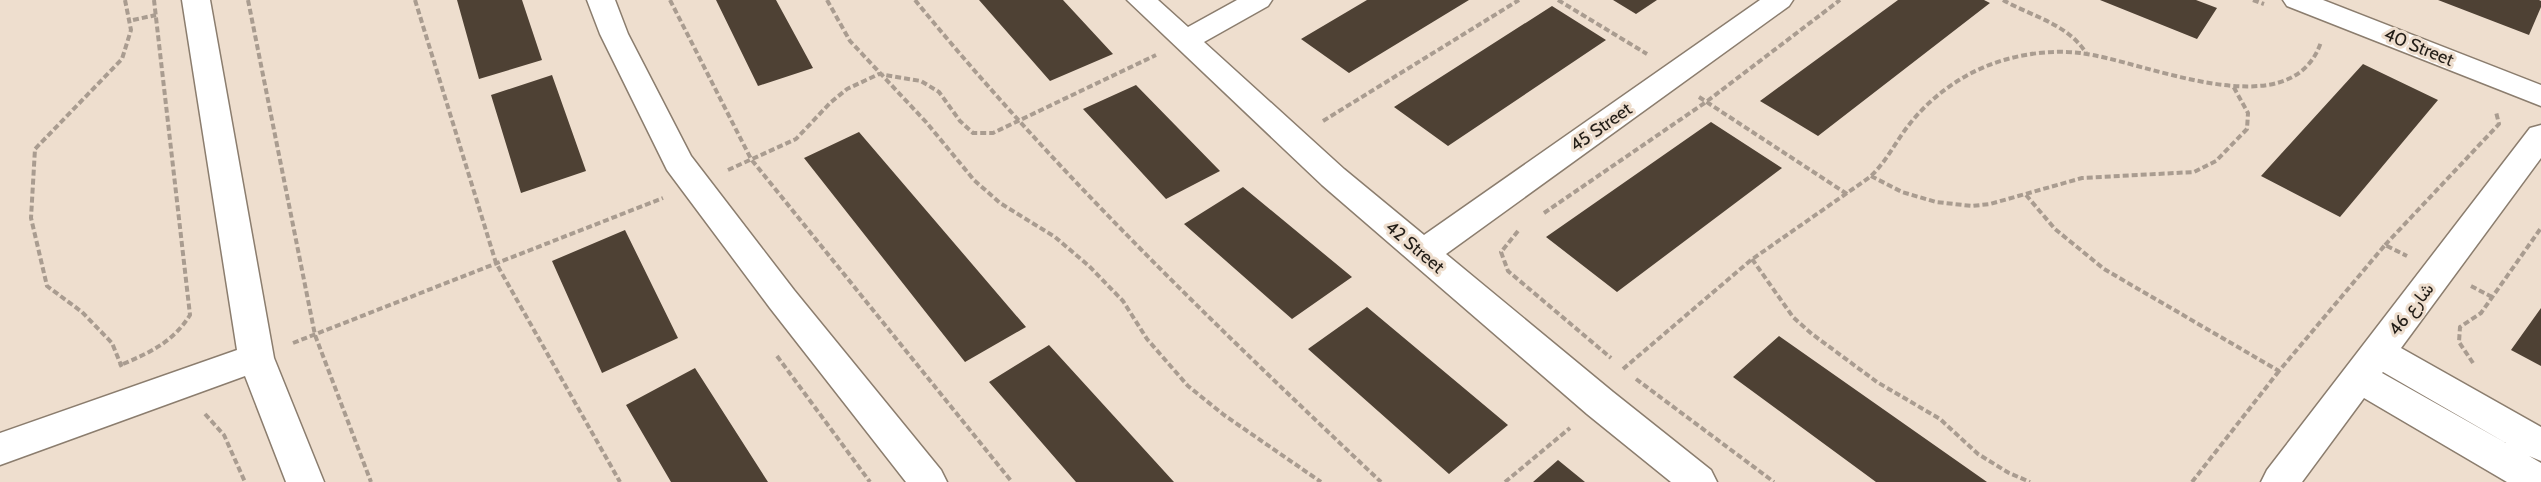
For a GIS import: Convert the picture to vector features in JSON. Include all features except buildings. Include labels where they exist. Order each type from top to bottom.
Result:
[{"type":"street","points":[[196,0],[256,358],[305,482]]},
{"type":"street","points":[[601,0],[614,34],[678,162],[782,299],[928,482]]},
{"type":"street","name":"42 Street","points":[[1141,0],[1268,119],[1424,254],[1600,404],[1698,482]]},
{"type":"street","points":[[1185,41],[1258,0]]},
{"type":"street","name":"45 Street","points":[[1424,254],[1660,67],[1779,0]]},
{"type":"street","name":"40 Street","points":[[2286,4],[2333,14],[2541,96]]},
{"type":"street","name":"شارع 46","points":[[2280,482],[2541,136]]},
{"type":"street","points":[[0,449],[256,358]]},
{"type":"street","points":[[2368,365],[2541,445]]},
{"type":"street","points":[[2368,365],[2540,482]]},
{"type":"path","points":[[125,0],[133,20],[131,40],[122,58],[35,149],[31,218],[47,286],[82,312],[112,343],[132,402]]},
{"type":"path","points":[[110,369],[165,346],[182,331],[190,315],[154,0]]},
{"type":"path","points":[[248,0],[315,335],[371,482]]},
{"type":"path","points":[[415,0],[496,263],[620,482]]},
{"type":"path","points":[[670,0],[751,159],[1012,482]]},
{"type":"path","points":[[827,0],[850,41],[926,122],[974,180],[1000,203],[1055,237],[1089,266],[1123,301],[1147,339],[1188,386],[1224,415],[1321,482]]},
{"type":"path","points":[[915,0],[1017,121],[1216,326],[1381,482]]},
{"type":"path","points":[[1268,119],[1299,103],[1323,121],[1519,0]]},
{"type":"path","points":[[1558,0],[1660,67],[1706,102],[1846,194]]},
{"type":"path","points":[[1536,219],[1706,102],[1840,0]]},
{"type":"path","points":[[2003,0],[2021,11],[2068,32],[2083,46],[2086,53]]},
{"type":"path","points":[[2253,0],[2286,4]]},
{"type":"path","points":[[1774,482],[1622,368],[1752,259],[1871,176],[1927,105],[1969,73],[1998,62],[2048,53],[2086,53],[2134,64],[2186,80],[2232,85],[2281,81],[2302,71],[2316,55],[2333,14]]},
{"type":"path","points":[[133,20],[156,15]]},
{"type":"path","points":[[256,358],[696,186],[796,139],[830,103],[847,89],[879,74],[921,81],[939,93],[973,134],[993,133],[1185,41]]},
{"type":"path","points":[[1871,176],[1911,196],[1949,203],[1988,204],[2026,195],[2050,184],[2078,177],[2191,173],[2213,163],[2247,129],[2248,113],[2232,85]]},
{"type":"path","points":[[2192,482],[2279,371],[2385,245],[2499,124],[2494,105]]},
{"type":"path","points":[[2026,195],[2055,230],[2104,269],[2279,371]]},
{"type":"path","points":[[1527,225],[1517,232],[1501,252],[1508,271],[1613,360]]},
{"type":"path","points":[[2481,368],[2473,363],[2459,342],[2460,327],[2481,313],[2541,228]]},
{"type":"path","points":[[2385,245],[2492,297]]},
{"type":"path","points":[[1752,259],[1793,317],[1812,334],[1877,382],[1940,419],[1978,454],[2009,473],[2030,482]]},
{"type":"path","points":[[1505,482],[1633,377]]},
{"type":"path","points":[[197,414],[207,414],[216,424],[245,482]]}]
